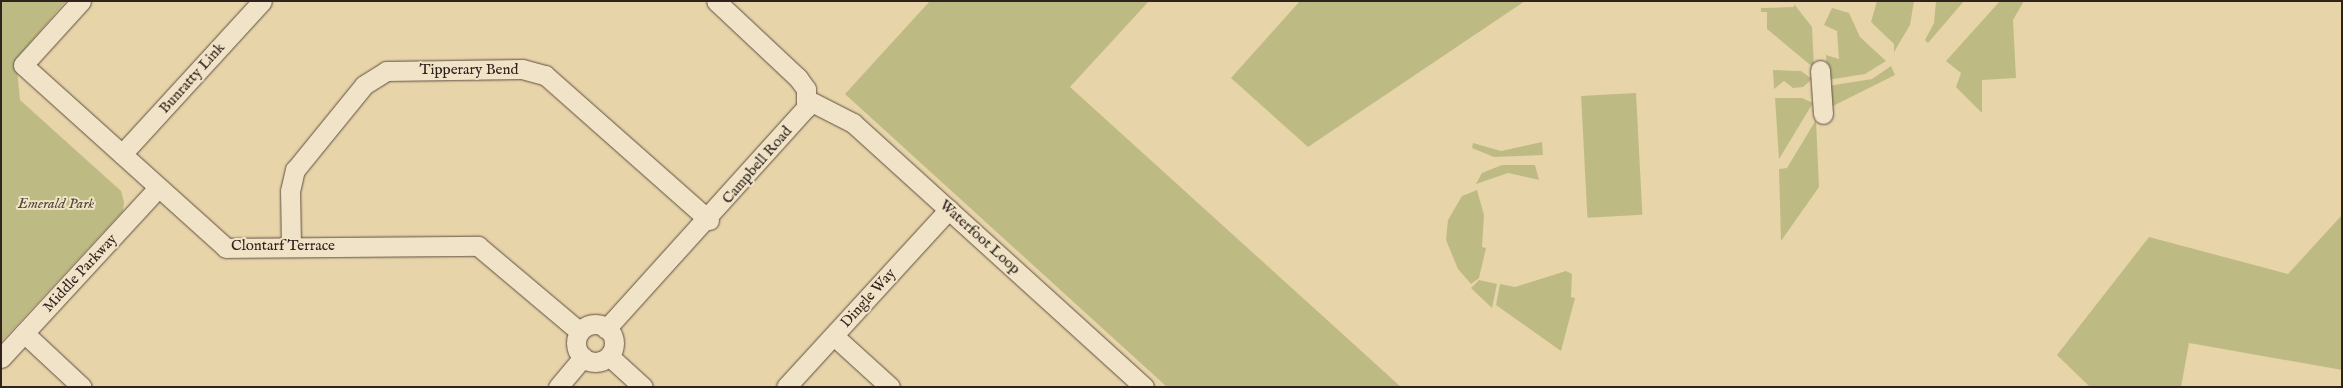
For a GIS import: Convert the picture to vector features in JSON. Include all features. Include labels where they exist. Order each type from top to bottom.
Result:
[{"type":"street","name":"Clontarf Terrace","points":[[82,1],[23,64],[226,248],[478,246],[580,332]]},
{"type":"street","name":"Bunratty Link","points":[[122,154],[262,1]]},
{"type":"street","points":[[716,1],[798,78],[808,100]]},
{"type":"street","name":"Tipperary Bend","points":[[291,246],[290,191],[295,170],[364,85],[386,71],[522,69],[545,75],[708,220]]},
{"type":"street","points":[[1820,70],[1822,114]]},
{"type":"street","name":"Waterfoot Loop","points":[[808,100],[853,123],[1144,387]]},
{"type":"street","name":"Campbell Road","points":[[606,329],[708,220],[806,108],[808,100]]},
{"type":"street","name":"Middle Parkway","points":[[1,358],[158,188]]},
{"type":"street","name":"Dingle Way","points":[[786,387],[949,209]]},
{"type":"street","points":[[592,325],[606,329],[614,341],[609,356],[596,362],[583,357],[576,342],[580,332],[592,325]]},
{"type":"street","points":[[24,333],[82,387]]},
{"type":"street","points":[[834,336],[890,387]]},
{"type":"street","points":[[609,356],[643,387]]},
{"type":"street","points":[[558,387],[583,357]]},
{"type":"green space","name":"Emerald Park","points":[[1,1],[66,1],[16,59],[20,100],[121,191],[124,202],[123,211],[1,342]]},
{"type":"green space","points":[[930,1],[1149,1],[1070,87],[1401,387],[1167,387],[845,94]]},
{"type":"green space","points":[[1300,1],[1525,1],[1308,147],[1231,78]]},
{"type":"green space","points":[[1877,1],[1914,1],[1910,25],[1894,52],[1894,44],[1871,22]]},
{"type":"green space","points":[[1936,1],[1964,1],[1928,43],[1925,40],[1934,23]]},
{"type":"green space","points":[[2000,1],[2024,1],[2013,20],[2016,78],[1982,80],[1982,113],[1956,87],[1961,73],[1946,61]]},
{"type":"green space","points":[[1794,4],[1812,27],[1814,68],[1767,29],[1767,12],[1761,12],[1761,8],[1794,7]]},
{"type":"green space","points":[[1832,8],[1849,13],[1860,37],[1886,61],[1865,74],[1827,80],[1826,55],[1839,59],[1837,31],[1824,25]]},
{"type":"green space","points":[[1891,66],[1895,75],[1829,108],[1828,86],[1872,79]]},
{"type":"green space","points":[[1773,70],[1801,71],[1812,79],[1803,87],[1793,88],[1784,81],[1774,89]]},
{"type":"green space","points":[[1636,93],[1642,215],[1587,218],[1581,96]]},
{"type":"green space","points":[[1775,98],[1802,98],[1813,103],[1779,159]]},
{"type":"green space","points":[[1816,120],[1819,187],[1781,241],[1779,169],[1787,168]]},
{"type":"green space","points":[[1542,142],[1543,155],[1494,157],[1472,148],[1473,143],[1501,151]]},
{"type":"green space","points":[[1502,165],[1535,165],[1539,180],[1508,173],[1476,184],[1482,173]]},
{"type":"green space","points":[[1477,190],[1484,215],[1482,247],[1486,248],[1479,278],[1471,284],[1458,269],[1446,240],[1448,220],[1462,196]]},
{"type":"green space","points":[[2342,215],[2342,370],[2189,343],[2181,387],[2090,387],[2057,355],[2149,237],[2288,274]]},
{"type":"green space","points":[[1566,271],[1572,274],[1571,297],[1575,298],[1561,351],[1496,305],[1500,284],[1515,287]]},
{"type":"green space","points":[[1479,280],[1497,284],[1492,308],[1471,288]]}]
